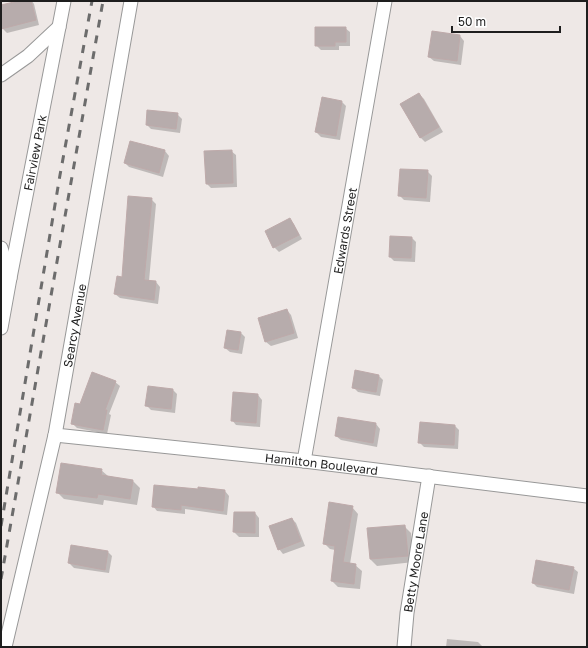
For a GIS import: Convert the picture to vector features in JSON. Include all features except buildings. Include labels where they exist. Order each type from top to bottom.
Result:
[{"type":"street","name":"Fairview Park","points":[[1,328],[6,279],[64,1]]},
{"type":"street","name":"Searcy Avenue","points":[[4,643],[55,435],[131,1]]},
{"type":"street","name":"Edwards Street","points":[[304,461],[385,1]]},
{"type":"street","points":[[1,75],[28,56],[59,28]]},
{"type":"street","points":[[1,248],[6,279]]},
{"type":"street","name":"Hamilton Boulevard","points":[[55,435],[304,461],[587,496]]},
{"type":"street","name":"Betty Moore Lane","points":[[404,647],[406,613],[429,476]]},
{"type":"railway","points":[[1,526],[60,175],[92,1]]},
{"type":"railway","points":[[1,579],[103,1]]}]
